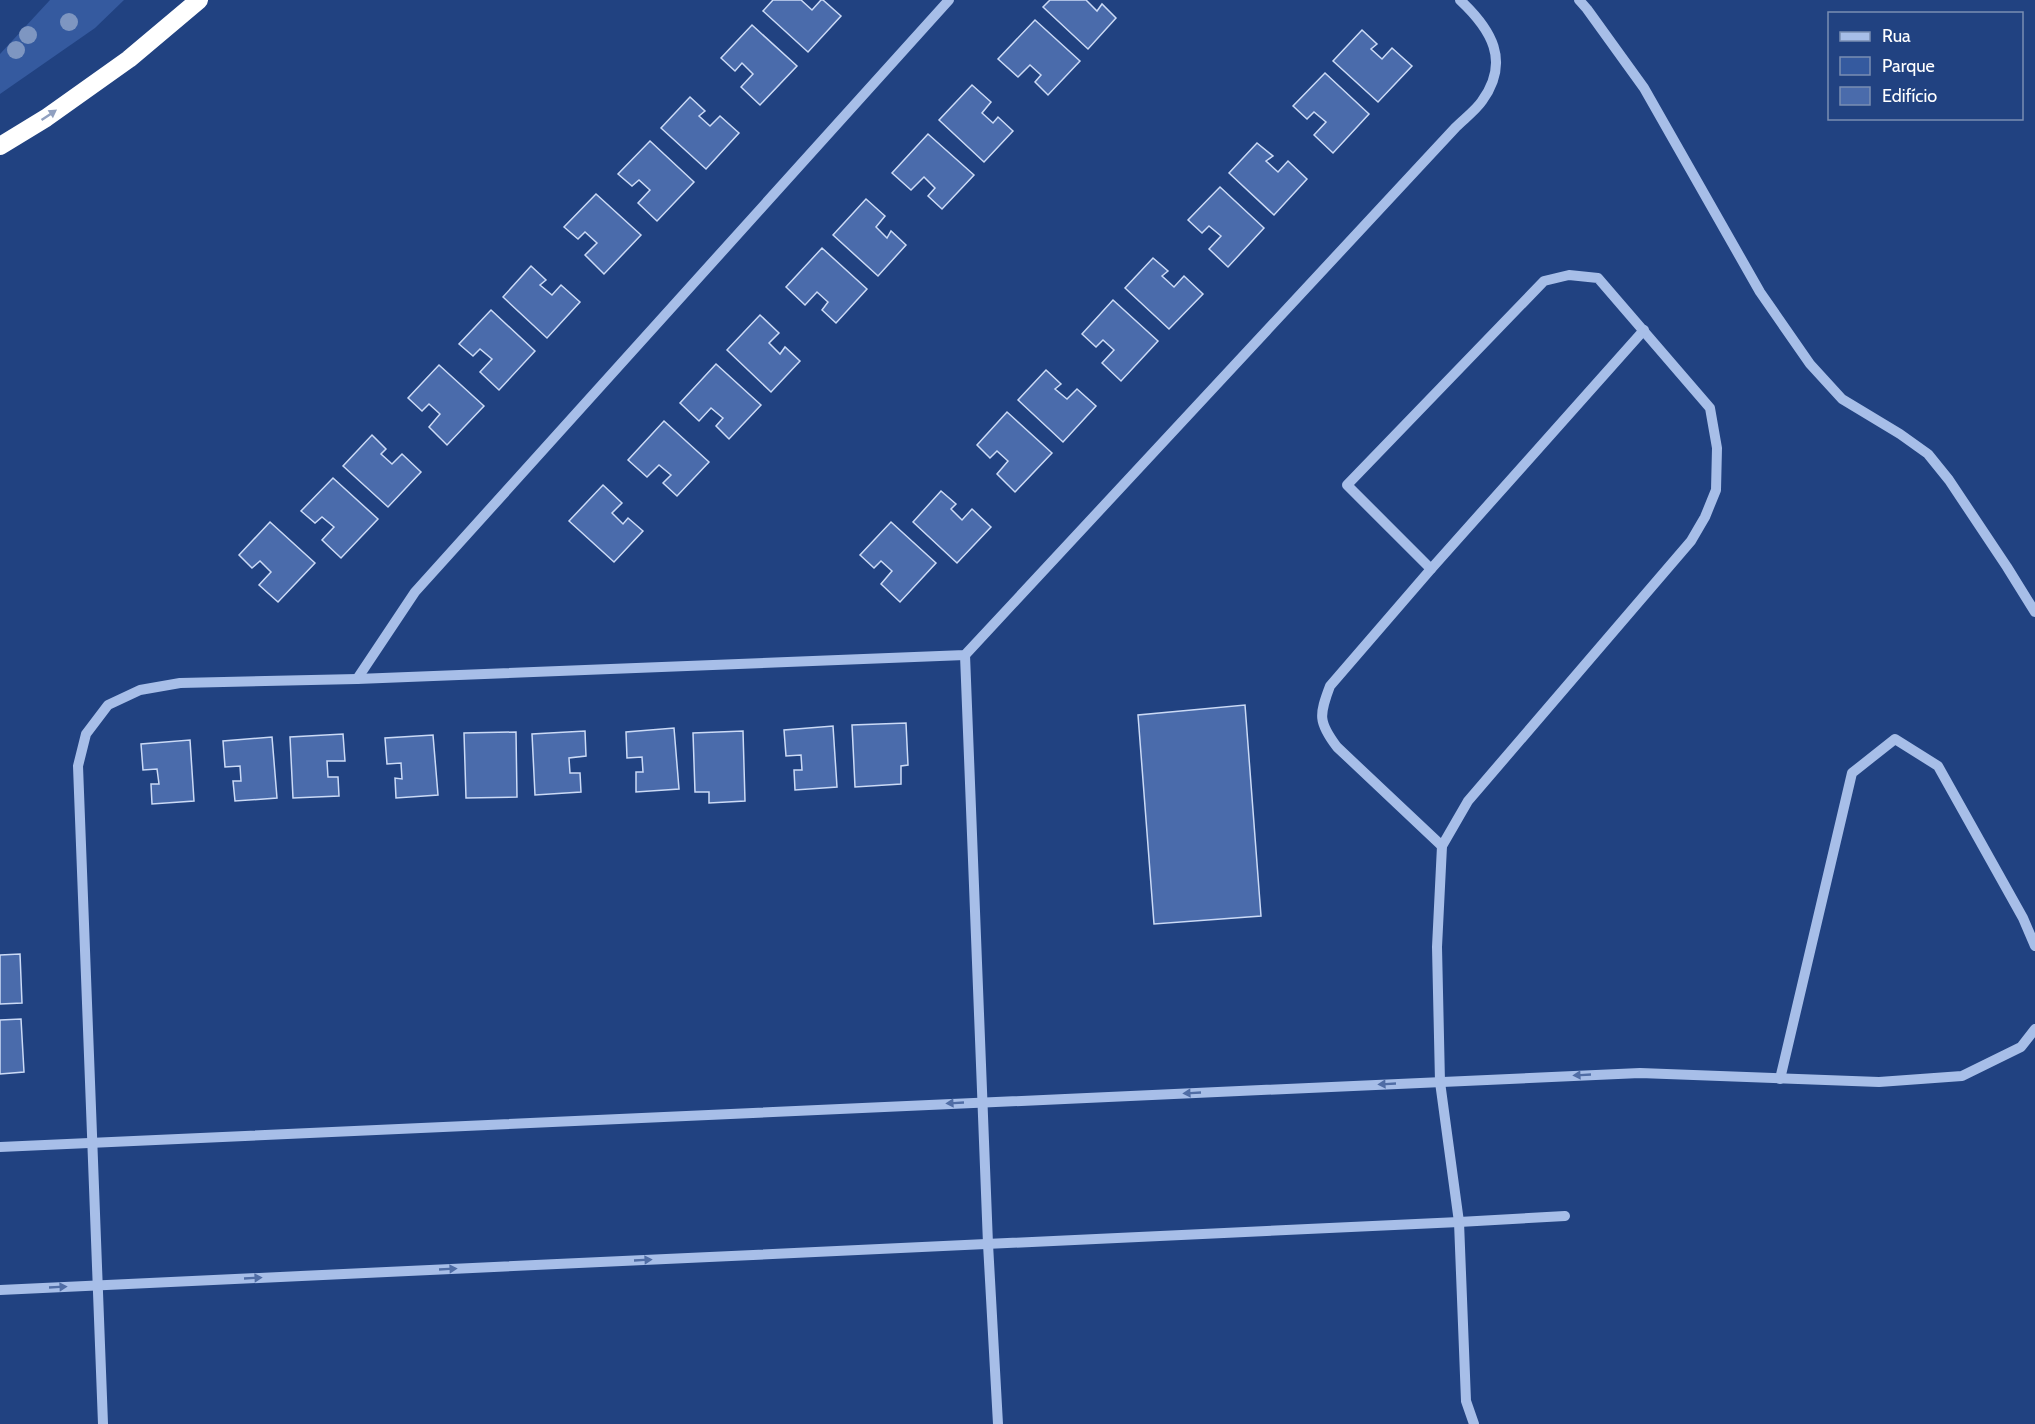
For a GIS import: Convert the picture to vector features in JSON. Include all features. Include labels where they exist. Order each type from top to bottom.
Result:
[{"type":"highway","points":[[0,147],[46,118],[129,59],[199,0]]},
{"type":"street","points":[[357,679],[416,592],[950,0]]},
{"type":"street","points":[[103,1424],[78,766],[86,734],[108,705],[140,690],[180,683],[357,679],[965,655],[1482,101],[1497,71],[1493,40],[1476,15],[1460,0]]},
{"type":"street","points":[[1579,0],[1644,88],[1760,292],[1810,364],[1842,399],[1928,454],[1955,489],[2035,612]]},
{"type":"street","points":[[1431,569],[1347,485],[1544,281],[1569,275],[1599,278],[1710,408],[1718,448],[1716,490],[1705,518],[1691,541],[1468,801],[1442,846],[1437,947],[1440,1082],[1459,1222],[1466,1401],[1474,1424]]},
{"type":"street","points":[[1442,846],[1337,747],[1323,729],[1322,707],[1330,686],[1644,330]]},
{"type":"street","points":[[965,655],[988,1244],[998,1424]]},
{"type":"street","points":[[1780,1079],[1852,773],[1895,739],[1938,766],[2023,918],[2035,946]]},
{"type":"street","points":[[0,1147],[1640,1072],[1879,1082],[1962,1076],[2021,1047],[2035,1029]]},
{"type":"street","points":[[0,1290],[1565,1216]]},
{"type":"green space","points":[[50,0],[124,0],[95,28],[0,94],[0,54]]},
{"type":"building","points":[[773,0],[801,0],[812,10],[823,0],[841,16],[808,52],[763,11]]},
{"type":"building","points":[[1050,0],[1086,0],[1097,11],[1102,4],[1116,18],[1088,49],[1043,7]]},
{"type":"building","points":[[1035,20],[1080,61],[1048,95],[1035,82],[1041,75],[1030,65],[1018,77],[998,59]]},
{"type":"building","points":[[752,25],[797,66],[760,105],[741,87],[753,74],[742,63],[735,71],[721,58]]},
{"type":"building","points":[[1362,30],[1377,44],[1371,49],[1382,59],[1392,48],[1412,66],[1378,102],[1333,61]]},
{"type":"building","points":[[1325,73],[1369,114],[1333,153],[1314,135],[1326,122],[1314,112],[1307,119],[1293,106]]},
{"type":"building","points":[[972,85],[991,102],[982,113],[993,123],[998,117],[1013,131],[984,162],[939,120]]},
{"type":"building","points":[[690,97],[705,111],[699,116],[710,126],[720,116],[739,133],[706,169],[661,128]]},
{"type":"building","points":[[928,134],[974,175],[942,209],[928,196],[935,188],[924,177],[911,190],[892,173]]},
{"type":"building","points":[[650,141],[694,182],[657,221],[638,203],[650,190],[639,180],[632,186],[618,174]]},
{"type":"building","points":[[1257,143],[1273,156],[1266,161],[1278,172],[1288,161],[1307,179],[1274,215],[1229,173]]},
{"type":"building","points":[[1220,187],[1264,228],[1228,267],[1209,249],[1221,236],[1209,226],[1202,233],[1188,220]]},
{"type":"building","points":[[596,194],[641,235],[604,274],[585,255],[597,243],[585,232],[578,239],[564,227]]},
{"type":"building","points":[[866,199],[885,216],[876,227],[887,238],[891,231],[906,245],[878,276],[833,235]]},
{"type":"building","points":[[822,248],[867,289],[836,323],[822,310],[828,302],[817,292],[805,305],[786,287]]},
{"type":"building","points":[[1153,258],[1168,271],[1162,276],[1174,287],[1184,276],[1203,294],[1169,329],[1125,288]]},
{"type":"building","points":[[531,266],[546,280],[540,285],[552,295],[561,285],[580,302],[547,338],[503,297]]},
{"type":"building","points":[[1113,300],[1158,341],[1121,381],[1102,363],[1114,350],[1103,340],[1096,347],[1082,334]]},
{"type":"building","points":[[491,310],[535,351],[499,390],[480,372],[492,359],[480,349],[473,356],[459,344]]},
{"type":"building","points":[[760,315],[779,333],[769,343],[780,354],[785,347],[800,361],[771,392],[727,350]]},
{"type":"building","points":[[716,364],[761,405],[729,439],[716,426],[723,418],[711,408],[699,421],[680,403]]},
{"type":"building","points":[[439,365],[484,406],[447,445],[429,427],[440,414],[429,404],[422,411],[408,398]]},
{"type":"building","points":[[1046,370],[1061,384],[1055,389],[1067,399],[1077,389],[1096,406],[1063,442],[1018,400]]},
{"type":"building","points":[[1007,412],[1052,453],[1015,492],[997,474],[1008,461],[997,451],[990,458],[977,445]]},
{"type":"building","points":[[664,421],[709,462],[677,496],[663,483],[671,475],[659,465],[647,477],[628,460]]},
{"type":"building","points":[[372,435],[386,449],[381,454],[392,464],[402,454],[421,472],[388,507],[343,466]]},
{"type":"building","points":[[333,478],[378,519],[341,558],[322,540],[334,527],[322,517],[315,523],[301,511]]},
{"type":"building","points":[[603,485],[622,503],[612,513],[623,524],[628,518],[643,531],[614,562],[569,521]]},
{"type":"building","points":[[941,491],[956,504],[951,509],[962,520],[972,509],[991,527],[957,563],[913,522]]},
{"type":"building","points":[[270,522],[315,563],[278,602],[259,585],[271,572],[260,561],[252,568],[239,555]]},
{"type":"building","points":[[891,522],[936,563],[900,602],[881,584],[892,571],[881,561],[874,568],[860,555]]},
{"type":"building","points":[[1245,705],[1261,916],[1154,924],[1138,715]]},
{"type":"building","points":[[906,723],[908,765],[901,766],[901,784],[855,787],[852,725]]},
{"type":"building","points":[[833,726],[837,787],[795,790],[794,770],[802,770],[801,755],[786,756],[784,730]]},
{"type":"building","points":[[674,728],[679,789],[636,792],[636,772],[643,772],[642,757],[627,758],[626,732]]},
{"type":"building","points":[[585,731],[586,756],[569,758],[570,773],[580,773],[581,792],[535,795],[532,734]]},
{"type":"building","points":[[743,731],[745,801],[709,803],[709,792],[695,792],[693,733]]},
{"type":"building","points":[[516,732],[517,797],[466,798],[464,733]]},
{"type":"building","points":[[343,734],[345,761],[327,761],[328,777],[338,777],[339,796],[293,798],[290,737]]},
{"type":"building","points":[[433,735],[438,795],[396,798],[395,778],[402,779],[401,763],[387,764],[385,738]]},
{"type":"building","points":[[272,737],[277,798],[235,801],[233,781],[241,781],[240,766],[225,767],[223,741]]},
{"type":"building","points":[[190,740],[194,801],[152,804],[151,784],[159,784],[157,769],[143,770],[141,744]]},
{"type":"building","points":[[20,954],[22,1003],[0,1004],[0,955]]},
{"type":"building","points":[[21,1019],[24,1072],[0,1074],[0,1020]]}]
